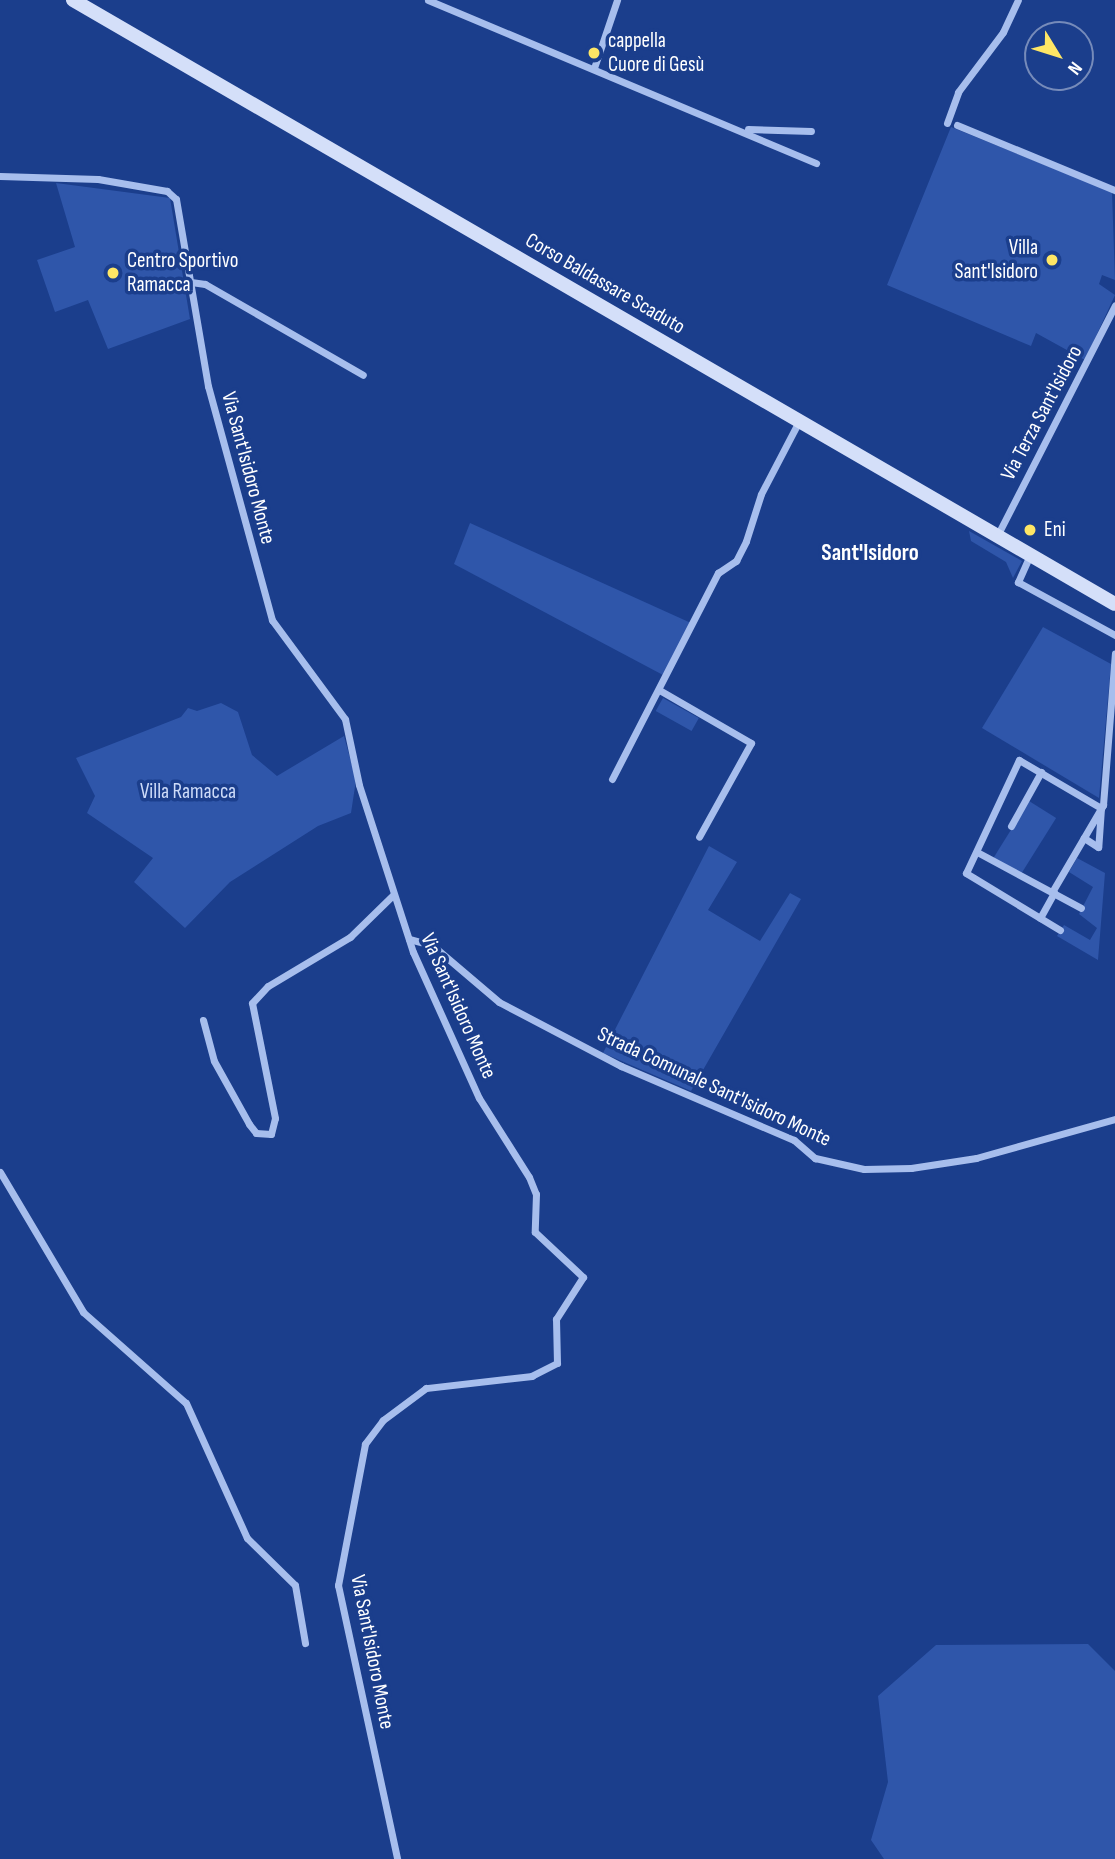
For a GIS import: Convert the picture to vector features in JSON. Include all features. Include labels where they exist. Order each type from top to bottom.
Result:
[{"type":"street","name":"Corso Baldassare Scaduto","points":[[73,0],[1115,604]]},
{"type":"street","points":[[428,0],[740,128],[816,163]]},
{"type":"street","points":[[594,68],[617,0]]},
{"type":"street","points":[[947,123],[958,92],[1003,32],[1018,0]]},
{"type":"street","points":[[957,125],[1115,190]]},
{"type":"street","points":[[740,128],[811,131]]},
{"type":"street","name":"Via Sant'Isidoro Monte","points":[[0,176],[98,179],[172,194],[191,282],[208,386],[272,620],[345,719],[392,896],[479,1098],[529,1177],[536,1194],[535,1231],[583,1277],[556,1318],[558,1363],[533,1376],[426,1388],[405,1400],[365,1444],[338,1585],[397,1859]]},
{"type":"street","points":[[191,282],[205,284],[363,375]]},
{"type":"street","name":"Via Terza Sant'Isidoro","points":[[997,536],[1115,305]]},
{"type":"street","points":[[612,779],[661,691],[719,573],[736,561],[746,541],[761,494],[799,421]]},
{"type":"street","points":[[1030,555],[1018,582],[1115,635]]},
{"type":"street","points":[[1084,838],[1098,847],[1115,653]]},
{"type":"street","points":[[661,691],[751,743],[699,837]]},
{"type":"street","points":[[1081,908],[972,849],[1019,760],[1101,808]]},
{"type":"street","points":[[1011,826],[1041,772]]},
{"type":"street","points":[[1040,918],[1101,808]]},
{"type":"street","points":[[977,852],[966,873],[1060,930]]},
{"type":"street","points":[[203,1020],[214,1061],[249,1124],[256,1133],[271,1134],[275,1118],[252,1003],[268,986],[349,937],[392,896]]},
{"type":"street","name":"Strada Comunale Sant'Isidoro Monte","points":[[409,939],[432,945],[499,1002],[621,1066],[794,1140],[815,1158],[874,1170],[911,1168],[1115,1119]]},
{"type":"street","points":[[0,1172],[83,1312],[186,1403],[247,1538],[295,1585],[305,1643]]},
{"type":"green space","points":[[951,127],[1112,192],[1115,280],[1102,275],[1099,284],[1115,295],[1085,360],[1036,333],[1031,346],[887,285]]},
{"type":"green space","name":"Centro Sportivo Ramacca","points":[[56,183],[170,198],[190,319],[108,349],[88,300],[55,312],[37,260],[75,247]]},
{"type":"green space","points":[[470,523],[691,623],[663,675],[454,564]]},
{"type":"green space","points":[[969,531],[1022,561],[1013,578],[1006,562],[971,541]]},
{"type":"green space","points":[[1043,627],[1111,664],[1099,798],[982,728]]},
{"type":"green space","points":[[663,698],[699,718],[692,731],[656,711]]},
{"type":"green space","name":"Villa Ramacca","points":[[221,703],[238,712],[252,755],[277,776],[344,736],[356,780],[351,813],[318,826],[230,882],[185,928],[134,882],[153,858],[87,813],[95,796],[76,758],[181,717],[188,708],[197,711]]},
{"type":"green space","points":[[1029,801],[1056,818],[1020,876],[993,859]]},
{"type":"green space","points":[[709,846],[737,862],[708,910],[760,941],[790,893],[801,899],[691,1091],[603,1053]]},
{"type":"green space","points":[[1077,858],[1105,873],[1098,960],[1057,936],[1064,925],[1090,940],[1097,928],[1079,914],[1093,887],[1069,872]]},
{"type":"green space","points":[[1088,1644],[1115,1671],[1115,1859],[884,1859],[871,1840],[888,1782],[878,1696],[936,1645]]},
{"type":"place","name":"cappella Cuore di Gesù","points":[[594,53]]},
{"type":"place","name":"Villa Sant'Isidoro","points":[[1052,260]]},
{"type":"place","name":"Centro Sportivo Ramacca","points":[[113,273]]},
{"type":"place","name":"Eni","points":[[1030,530]]},
{"type":"district","name":"Sant'Isidoro","points":[[870,553]]}]
